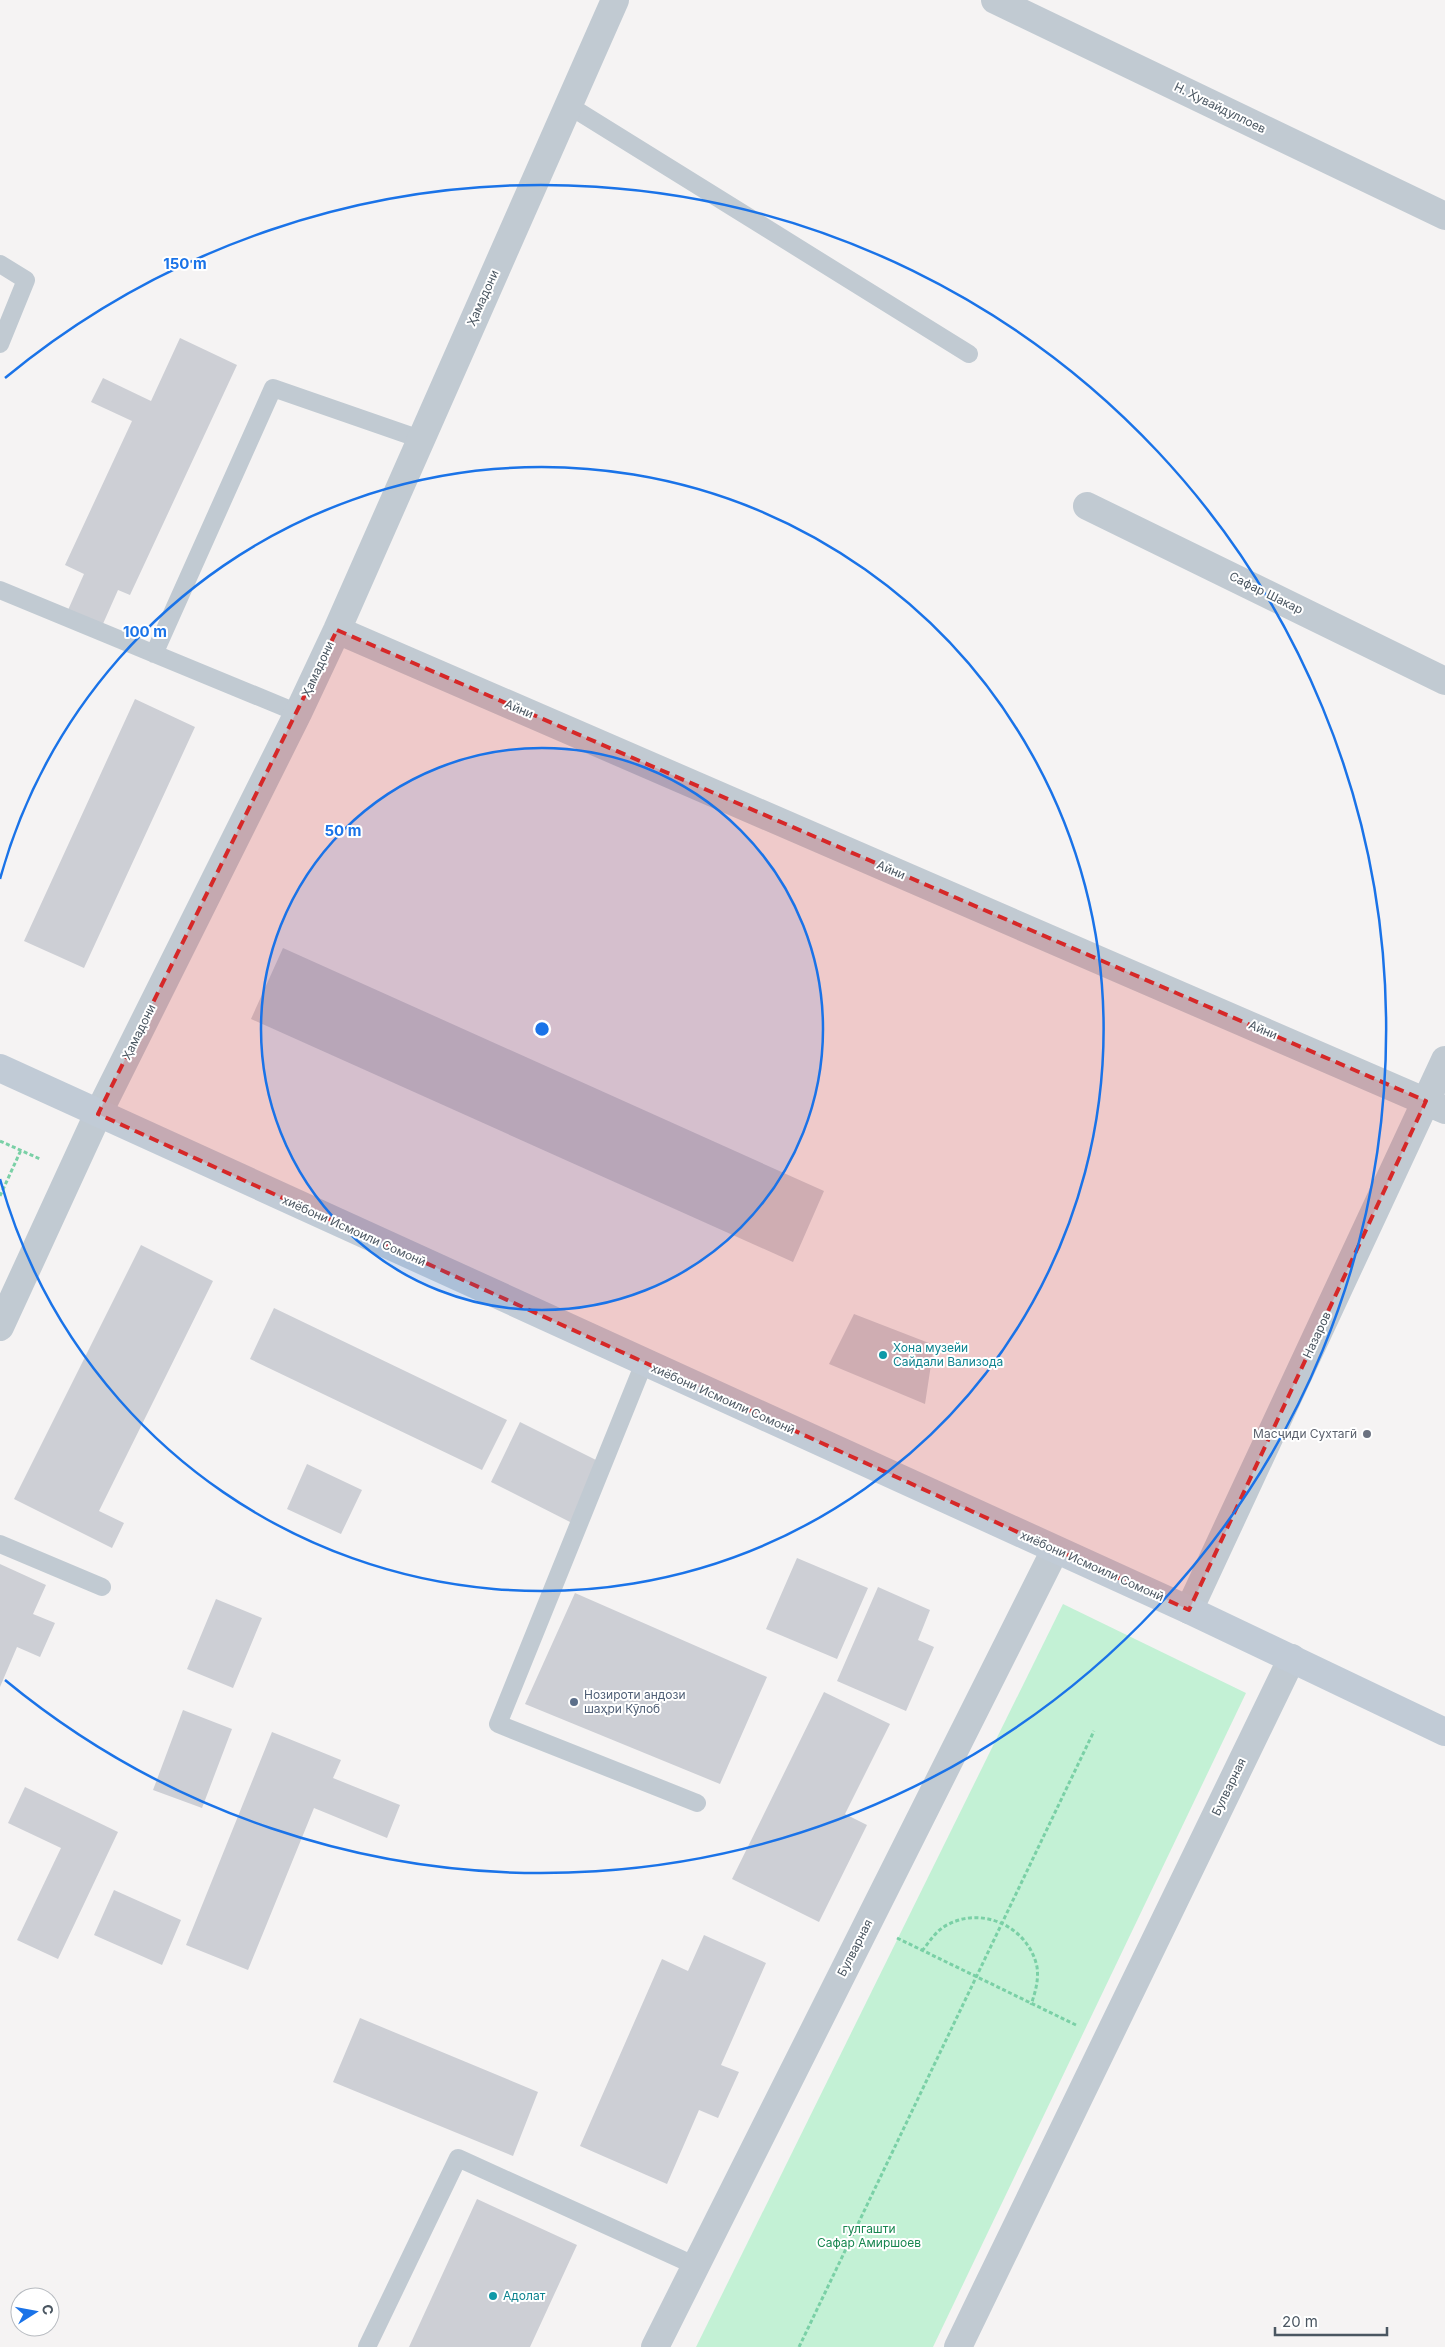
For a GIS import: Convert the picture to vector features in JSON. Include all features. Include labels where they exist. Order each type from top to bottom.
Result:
[{"type":"main road","name":"хиёбони Исмоили Сомонӣ","points":[[0,1068],[1189,1610],[1445,1732]]},
{"type":"street","name":"Ҳамадони","points":[[0,1327],[98,1114],[298,713],[337,630],[615,0]]},
{"type":"street","name":"Н. Ҳувайдуллоев","points":[[995,0],[1445,216]]},
{"type":"street","name":"Сафар Шакар","points":[[1087,506],[1445,681]]},
{"type":"street","name":"Айни","points":[[337,630],[1435,1106]]},
{"type":"street","name":"Назаров","points":[[1189,1610],[1435,1106],[1445,1060]]},
{"type":"street","name":"Булварная","points":[[655,2347],[1056,1550]]},
{"type":"street","name":"Булварная","points":[[958,2347],[1292,1658]]},
{"type":"lane","points":[[568,105],[969,354]]},
{"type":"lane","points":[[0,264],[26,280],[0,344]]},
{"type":"lane","points":[[154,654],[273,388],[420,439]]},
{"type":"lane","points":[[0,590],[298,713]]},
{"type":"lane","points":[[644,1363],[498,1724],[697,1803]]},
{"type":"lane","points":[[0,1544],[102,1588]]},
{"type":"lane","points":[[367,2347],[458,2158],[696,2266]]},
{"type":"path","points":[[0,1141],[72,1174]]},
{"type":"path","points":[[0,1196],[21,1150]]},
{"type":"path","points":[[799,2347],[977,1979],[1094,1731]]},
{"type":"path","points":[[922,1951],[933,1935],[948,1924],[966,1918],[985,1918],[1003,1923],[1019,1934],[1031,1949],[1037,1968],[1037,1987],[1031,2005]]},
{"type":"path","points":[[868,1922],[977,1979],[1107,2040]]},
{"type":"highlighted area","points":[[337,630],[1426,1101],[1189,1610],[98,1114]]},
{"type":"green space","name":"гулгашти Сафар Амиршоев","points":[[1063,1604],[1246,1693],[933,2347],[696,2347]]},
{"type":"building","points":[[180,338],[237,365],[130,595],[118,590],[102,626],[68,610],[84,574],[65,565],[132,421],[91,402],[103,378],[151,401]]},
{"type":"building","points":[[135,699],[195,727],[84,968],[24,941]]},
{"type":"building","points":[[283,948],[824,1191],[793,1262],[251,1019]]},
{"type":"building","points":[[141,1245],[213,1281],[99,1511],[124,1523],[112,1548],[14,1499]]},
{"type":"building","points":[[274,1308],[507,1420],[482,1470],[250,1359]]},
{"type":"building","name":"Хона музейи Сайдали Вализода","points":[[854,1314],[934,1345],[925,1404],[829,1364]]},
{"type":"building","points":[[520,1422],[602,1463],[572,1523],[491,1482]]},
{"type":"building","points":[[307,1464],[362,1490],[341,1534],[287,1509]]},
{"type":"building","points":[[797,1558],[868,1588],[837,1659],[766,1629]]},
{"type":"building","points":[[0,1564],[46,1585],[33,1614],[55,1623],[40,1657],[17,1647],[0,1687]]},
{"type":"building","points":[[878,1587],[930,1610],[918,1640],[934,1647],[906,1711],[837,1681]]},
{"type":"building","points":[[575,1593],[767,1677],[720,1784],[525,1704]]},
{"type":"building","points":[[216,1599],[262,1618],[233,1688],[187,1669]]},
{"type":"building","points":[[824,1692],[890,1724],[845,1814],[867,1825],[819,1922],[732,1879]]},
{"type":"building","points":[[183,1710],[232,1729],[202,1808],[153,1790]]},
{"type":"building","points":[[272,1732],[341,1760],[333,1778],[400,1805],[387,1838],[314,1808],[248,1970],[186,1945]]},
{"type":"building","points":[[25,1787],[118,1832],[58,1959],[17,1940],[61,1848],[8,1823]]},
{"type":"building","points":[[114,1890],[181,1920],[162,1965],[94,1935]]},
{"type":"building","points":[[704,1935],[766,1963],[721,2065],[739,2072],[718,2118],[699,2110],[667,2184],[580,2146],[662,1959],[688,1971]]},
{"type":"building","points":[[360,2018],[538,2092],[513,2156],[333,2082]]},
{"type":"building","name":"Адолат","points":[[477,2199],[577,2245],[530,2347],[409,2347]]},
{"type":"place","name":"Хона музейи Сайдали Вализода","points":[[883,1355]]},
{"type":"place","name":"Масҷиди Сухтагӣ","points":[[1367,1434]]},
{"type":"place","name":"Нозироти андози шаҳри Кӯлоб","points":[[574,1702]]},
{"type":"place","name":"Адолат","points":[[493,2296]]}]
